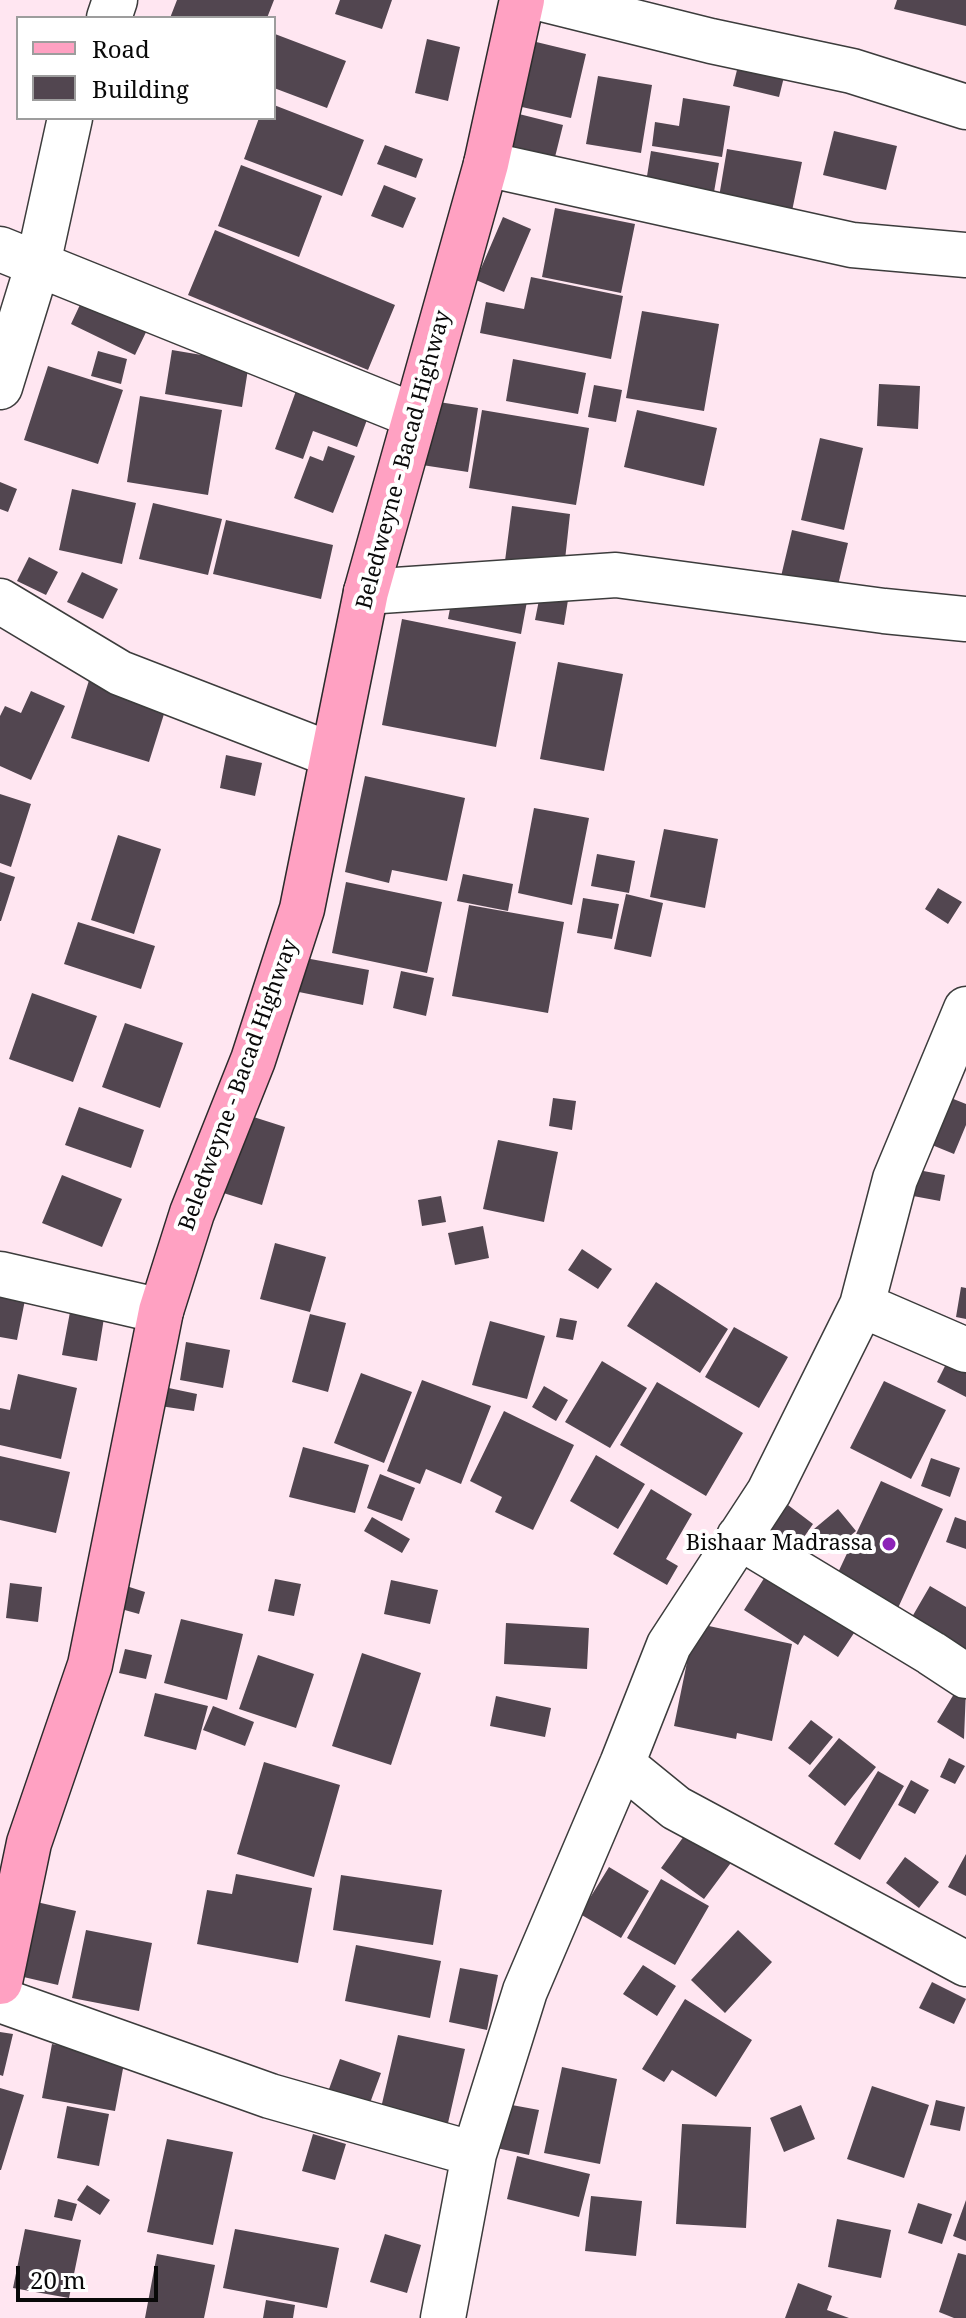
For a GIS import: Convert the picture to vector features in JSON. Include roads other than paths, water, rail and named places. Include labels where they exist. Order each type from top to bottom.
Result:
[{"type":"street","name":"Beledweyne - Bacad Highway","points":[[0,1982],[29,1843],[90,1665],[161,1311],[192,1213],[253,1060],[302,909],[366,592],[486,164],[522,0]]},
{"type":"street","points":[[546,0],[852,71],[966,107]]},
{"type":"street","points":[[0,387],[19,256],[69,120]]},
{"type":"street","points":[[486,164],[852,245],[966,255]]},
{"type":"street","points":[[19,256],[415,416]]},
{"type":"street","points":[[366,592],[616,575],[966,619]]},
{"type":"street","points":[[0,601],[120,673],[332,755]]},
{"type":"street","points":[[443,2318],[474,2154],[525,1991],[669,1645],[769,1492],[862,1305],[895,1179],[952,1077],[966,1009]]},
{"type":"street","points":[[0,1274],[161,1311]]},
{"type":"street","points":[[862,1305],[966,1350]]},
{"type":"street","points":[[739,1537],[966,1676]]},
{"type":"street","points":[[622,1764],[676,1808],[966,1964]]},
{"type":"street","points":[[0,2000],[270,2096],[474,2154]]},
{"type":"place","name":"Bishaar Madrassa","points":[[889,1544]]}]
